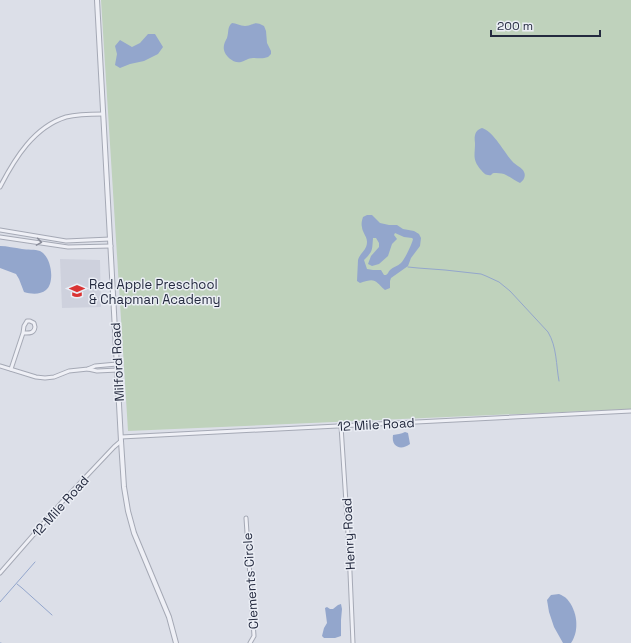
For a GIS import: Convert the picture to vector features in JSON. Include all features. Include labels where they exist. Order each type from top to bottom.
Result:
[{"type":"street","name":"Milford Road","points":[[97,0],[124,487],[134,533],[169,617],[176,643]]},
{"type":"street","points":[[0,187],[8,170],[25,146],[38,132],[67,117],[76,115],[103,114]]},
{"type":"street","points":[[0,230],[66,241],[110,239]]},
{"type":"street","points":[[0,237],[68,247],[111,246]]},
{"type":"street","points":[[11,370],[24,326],[27,321],[34,323],[35,327],[30,334],[23,333]]},
{"type":"street","points":[[0,366],[36,377],[45,378],[54,377],[69,371],[117,364]]},
{"type":"street","points":[[88,369],[97,371],[118,370]]},
{"type":"street","name":"12 Mile Road","points":[[0,573],[62,502],[121,439],[631,411]]},
{"type":"street","name":"Henry Road","points":[[341,426],[353,643]]},
{"type":"street","name":"Clements Circle","points":[[246,518],[254,636],[250,643]]},
{"type":"shaded area","points":[[60,259],[100,260],[101,307],[62,308]]},
{"type":"green space","points":[[101,0],[631,0],[631,409],[128,431]]},
{"type":"water","points":[[232,23],[241,26],[248,26],[258,23],[264,26],[267,43],[271,54],[266,58],[251,58],[241,62],[236,62],[230,59],[224,50],[224,44]]},
{"type":"water","points":[[148,34],[155,34],[163,47],[158,54],[144,61],[120,68],[115,65],[117,54],[115,46],[120,40],[132,47],[140,43]]},
{"type":"water","points":[[482,128],[490,133],[512,161],[525,173],[524,179],[520,183],[503,174],[486,174],[478,166],[475,157],[475,138],[476,132]]},
{"type":"water","points":[[372,215],[380,223],[397,225],[403,229],[414,231],[419,234],[421,238],[420,246],[411,258],[408,266],[391,278],[390,288],[385,290],[377,282],[372,280],[360,283],[357,281],[358,260],[366,247],[367,242],[362,226],[363,217]],"holes":[[[395,233],[413,239],[401,263],[391,269],[386,275],[384,275],[381,270],[367,269],[364,260],[372,250],[373,238],[376,238],[379,243],[379,247],[371,256],[368,264],[372,266],[379,264],[388,256],[392,244],[397,239],[394,235]]]},
{"type":"water","points":[[0,246],[38,250],[44,254],[50,264],[51,270],[51,282],[49,287],[41,293],[35,294],[24,292],[16,274],[0,268]]},
{"type":"water","points":[[405,432],[408,433],[410,444],[403,447],[397,447],[393,439],[393,435]]},
{"type":"water","points":[[559,594],[567,599],[575,614],[576,632],[571,643],[563,643],[554,627],[549,612],[547,600],[551,595]]},
{"type":"water","points":[[341,604],[341,636],[335,638],[324,638],[322,636],[327,623],[325,608],[327,607],[333,609]]},
{"type":"waterway","points":[[408,267],[481,274],[499,282],[510,291],[548,332],[555,350],[559,381]]},
{"type":"waterway","points":[[0,602],[35,562]]},
{"type":"waterway","points":[[17,584],[52,615]]},
{"type":"place","name":"Red Apple Preschool & Chapman Academy","points":[[77,291]]}]
